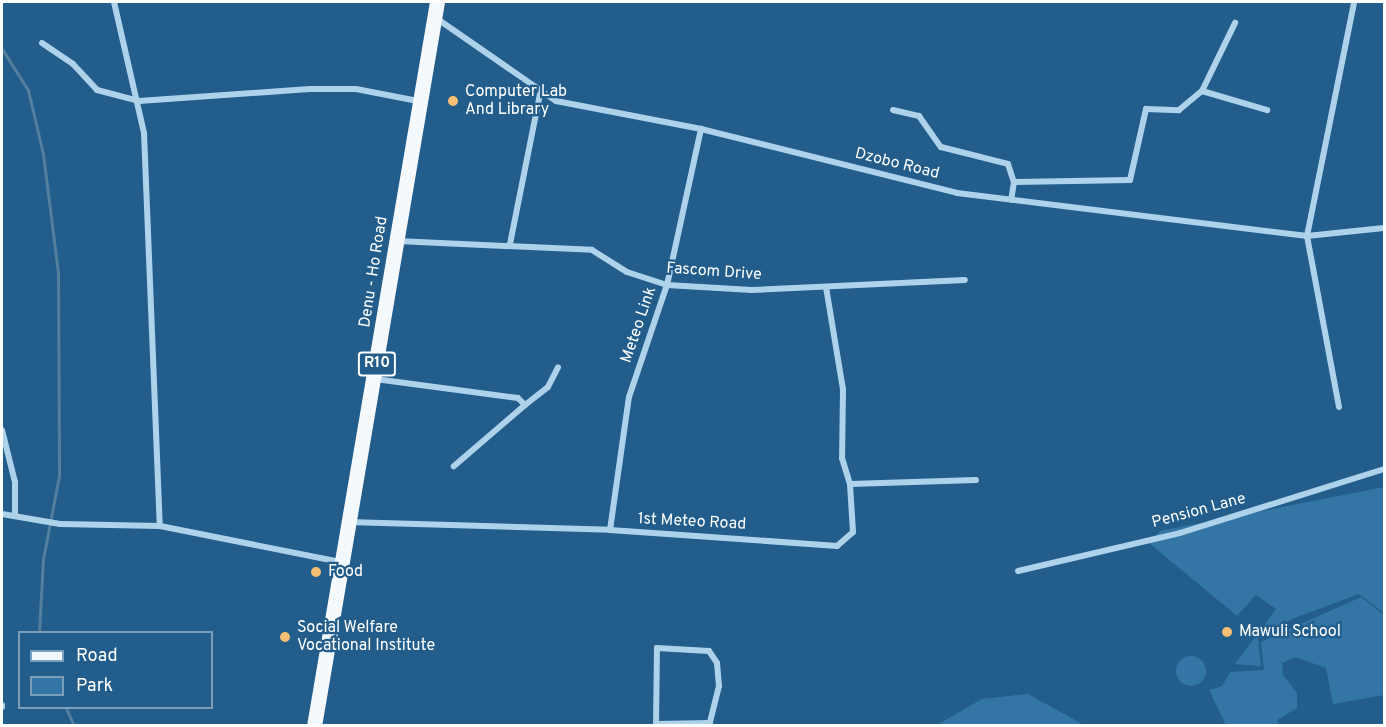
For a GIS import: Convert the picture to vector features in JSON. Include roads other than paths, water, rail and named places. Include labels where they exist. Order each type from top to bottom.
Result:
[{"type":"main road","name":"Denu - Ho Road","points":[[314,726],[340,562],[374,379],[436,9]]},
{"type":"street","points":[[114,2],[139,100],[160,526]]},
{"type":"street","points":[[1339,407],[1307,236],[1354,2]]},
{"type":"street","name":"Dzobo Road","points":[[436,9],[540,94],[615,115],[701,129],[957,193],[1307,236],[1384,228]]},
{"type":"street","points":[[1014,182],[1130,180],[1146,109],[1179,110],[1202,91],[1235,23]]},
{"type":"street","points":[[42,43],[73,64],[96,90],[139,100],[310,89],[356,89],[420,101]]},
{"type":"street","points":[[1202,91],[1267,110]]},
{"type":"street","points":[[510,244],[540,94]]},
{"type":"street","points":[[893,110],[919,116],[941,147],[1008,164],[1014,182],[1011,200]]},
{"type":"street","name":"Meteo Link","points":[[610,531],[629,397],[667,285],[701,129]]},
{"type":"street","name":"Fascom Drive","points":[[397,241],[510,244],[592,250],[627,272],[667,285],[826,287],[965,280]]},
{"type":"street","points":[[826,287],[841,377],[842,458],[850,484],[976,480]]},
{"type":"street","points":[[454,466],[548,387],[558,367]]},
{"type":"street","points":[[374,379],[518,398],[525,405]]},
{"type":"street","points":[[2,430],[15,482],[15,513]]},
{"type":"street","name":"Pension Lane","points":[[1018,571],[1180,532],[1384,469]]},
{"type":"street","name":"1st Meteo Road","points":[[348,522],[610,531],[837,546],[853,532],[850,484]]},
{"type":"street","points":[[2,514],[15,513],[55,522],[160,526],[340,562]]},
{"type":"street","points":[[657,648],[710,651],[717,663],[719,686],[710,723],[656,725],[657,648]]},
{"type":"waterway","points":[[2,49],[28,90],[43,154],[58,273],[59,476],[43,559],[39,631]]},
{"type":"waterway","points":[[66,709],[74,726]]},
{"type":"place","name":"Computer Lab And Library","points":[[453,101]]},
{"type":"place","name":"Food","points":[[316,572]]},
{"type":"place","name":"Mawuli School","points":[[1227,632]]},
{"type":"place","name":"Social Welfare Vocational Institute","points":[[285,637]]}]
